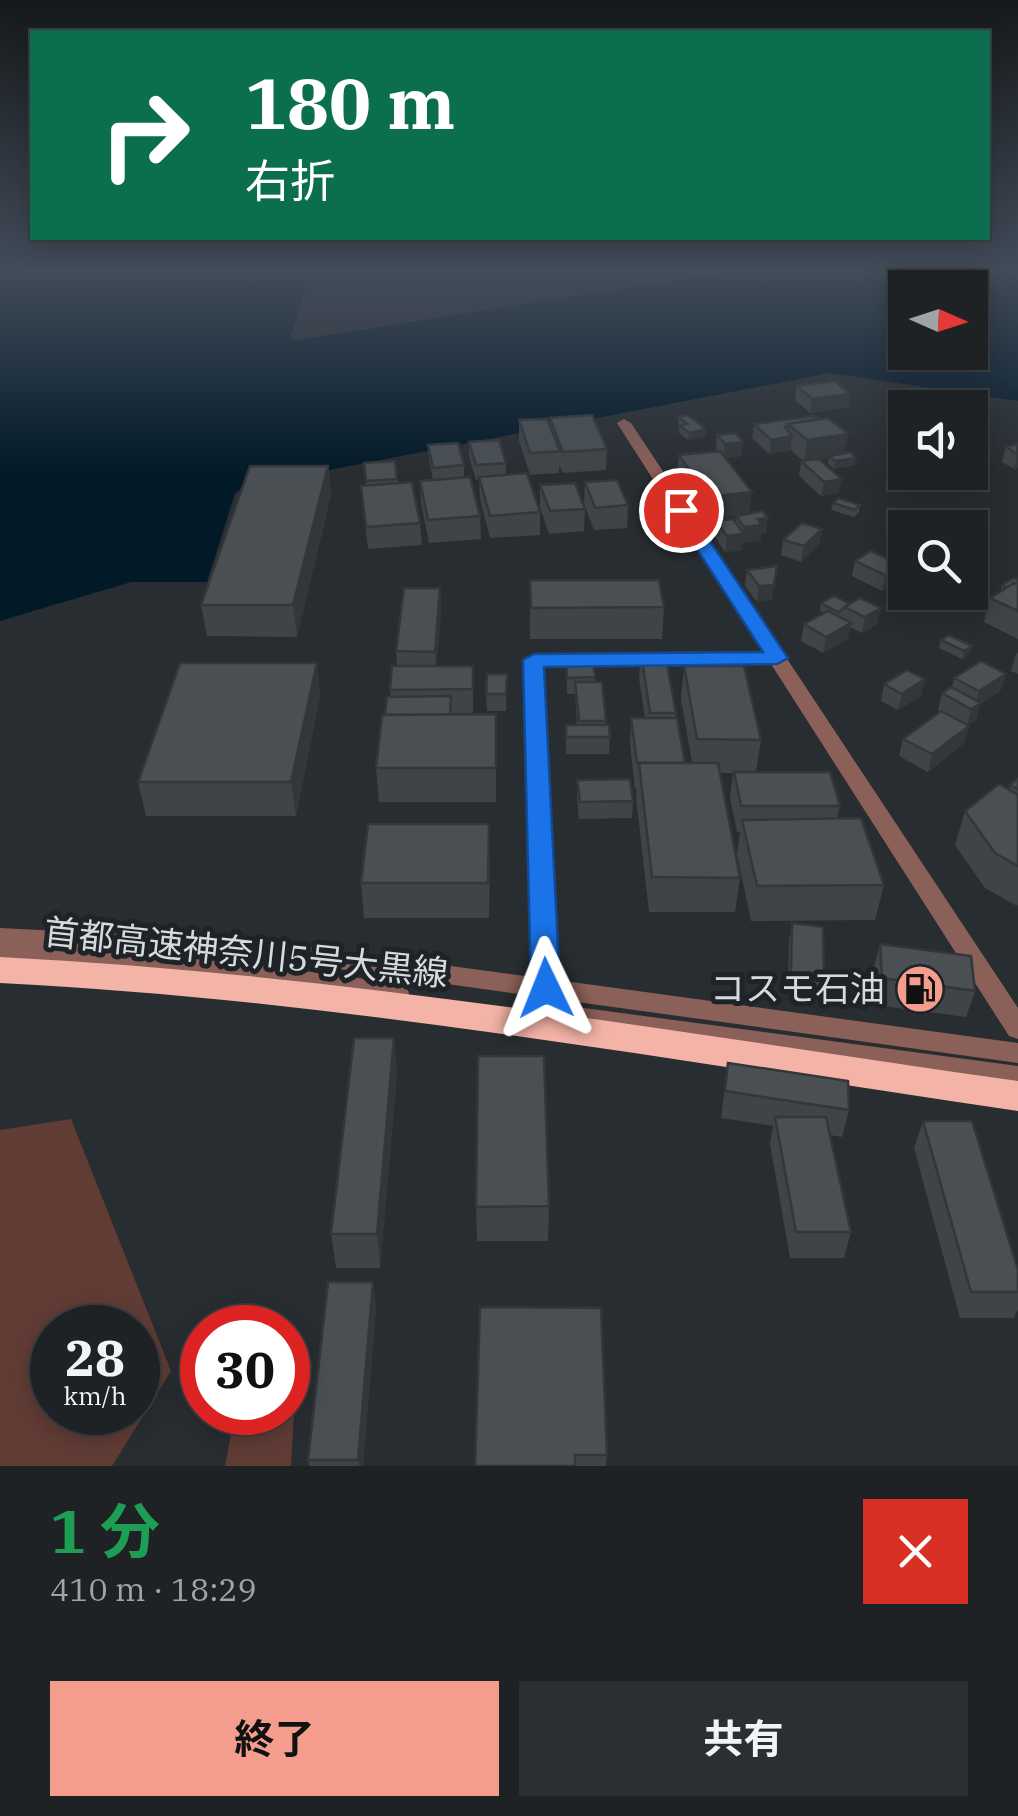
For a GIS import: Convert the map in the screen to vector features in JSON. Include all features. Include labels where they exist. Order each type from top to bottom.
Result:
[{"type":"highway","name":"首都高速神奈川5号大黒線","points":[[0,966],[162,970],[306,986],[1018,1086]]},
{"type":"highway","name":"首都高速神奈川5号大黒線","points":[[0,966],[159,978],[326,997],[1018,1096]]},
{"type":"street","points":[[624,423],[1018,1029]]},
{"type":"street","points":[[546,988],[534,660],[777,658]]},
{"type":"street","points":[[0,937],[274,951],[1018,1053]]},
{"type":"street","points":[[0,952],[176,963],[1018,1077]]},
{"type":"shaded area","points":[[71,1119],[145,1305],[30,1305],[30,1435],[131,1435],[112,1466],[0,1466],[0,1130]]},
{"type":"shaded area","points":[[160,1343],[171,1371],[160,1389]]},
{"type":"shaded area","points":[[231,1435],[293,1435],[291,1466],[225,1466]]},
{"type":"water","points":[[0,338],[888,338],[888,370],[988,370],[988,338],[1018,338],[1018,401],[988,397],[988,390],[944,390],[830,373],[246,486],[235,493],[207,582],[131,582],[0,621]]},
{"type":"building","points":[[835,381],[850,394],[812,399],[797,386]]},
{"type":"building","points":[[592,415],[607,449],[563,452],[550,418]]},
{"type":"building","points":[[688,415],[706,429],[689,433],[680,426],[687,424],[678,417]]},
{"type":"building","points":[[815,416],[819,419],[784,426],[792,436],[771,440],[754,424]]},
{"type":"building","points":[[828,418],[848,434],[807,440],[788,424]]},
{"type":"building","points":[[547,419],[560,451],[530,453],[519,420]]},
{"type":"building","points":[[736,433],[743,442],[725,444],[717,435]]},
{"type":"building","points":[[499,440],[506,463],[476,465],[469,442]]},
{"type":"building","points":[[458,443],[464,465],[433,468],[428,445]]},
{"type":"building","points":[[720,451],[752,492],[709,497],[679,455]]},
{"type":"building","points":[[850,452],[856,458],[835,461],[829,456]]},
{"type":"building","points":[[819,459],[842,479],[824,482],[801,461]]},
{"type":"building","points":[[395,461],[397,479],[366,481],[364,463]]},
{"type":"building","points":[[250,466],[328,466],[293,605],[201,605]]},
{"type":"building","points":[[527,473],[540,512],[490,516],[479,477]]},
{"type":"building","points":[[470,477],[480,516],[428,520],[420,481]]},
{"type":"building","points":[[617,480],[628,505],[595,508],[585,482]]},
{"type":"building","points":[[412,482],[420,523],[366,527],[361,486]]},
{"type":"building","points":[[575,483],[585,509],[550,511],[540,485]]},
{"type":"building","points":[[838,498],[860,505],[855,510],[833,503]]},
{"type":"building","points":[[762,511],[768,518],[758,519],[762,525],[744,527],[736,516]]},
{"type":"building","points":[[733,519],[744,534],[727,536],[716,521]]},
{"type":"building","points":[[802,523],[822,529],[804,546],[783,540]]},
{"type":"building","points":[[871,551],[888,559],[888,573],[885,575],[855,561]]},
{"type":"building","points":[[777,566],[774,585],[759,586],[747,570]]},
{"type":"building","points":[[1014,578],[1018,585],[1002,585]]},
{"type":"building","points":[[530,580],[659,580],[664,607],[531,608]]},
{"type":"building","points":[[1014,583],[1018,585],[1018,611],[990,598]]},
{"type":"building","points":[[404,588],[440,588],[435,652],[396,651]]},
{"type":"building","points":[[834,596],[850,604],[838,612],[821,603]]},
{"type":"building","points":[[860,598],[881,608],[865,617],[845,607]]},
{"type":"building","points":[[828,611],[851,623],[826,637],[804,624]]},
{"type":"building","points":[[949,635],[972,646],[964,651],[941,640]]},
{"type":"building","points":[[641,653],[665,653],[676,713],[650,713]]},
{"type":"building","points":[[566,658],[593,658],[595,677],[567,678]]},
{"type":"building","points":[[981,661],[1006,674],[979,691],[954,678]]},
{"type":"building","points":[[180,663],[317,663],[291,782],[138,782]]},
{"type":"building","points":[[392,666],[473,666],[473,689],[390,690]]},
{"type":"building","points":[[684,666],[744,666],[761,740],[697,739]]},
{"type":"building","points":[[907,670],[925,679],[902,694],[884,684]]},
{"type":"building","points":[[487,674],[507,674],[506,694],[486,694]]},
{"type":"building","points":[[575,682],[602,682],[606,721],[579,721]]},
{"type":"building","points":[[951,687],[981,703],[971,709],[942,693]]},
{"type":"building","points":[[451,696],[450,715],[385,715],[387,697]]},
{"type":"building","points":[[941,711],[969,726],[932,754],[903,739]]},
{"type":"building","points":[[496,714],[496,768],[376,768],[382,715]]},
{"type":"building","points":[[631,718],[677,718],[685,763],[637,763]]},
{"type":"building","points":[[566,725],[609,725],[610,737],[566,737]]},
{"type":"building","points":[[639,763],[718,763],[740,878],[652,877]]},
{"type":"building","points":[[734,772],[830,772],[840,806],[741,806]]},
{"type":"building","points":[[630,779],[633,801],[580,802],[577,780]]},
{"type":"building","points":[[999,784],[1018,795],[1018,866],[995,853],[965,811]]},
{"type":"building","points":[[861,818],[884,885],[757,886],[742,820]]},
{"type":"building","points":[[368,824],[489,824],[488,883],[361,883]]},
{"type":"building","points":[[792,923],[823,927],[824,978],[791,974]]},
{"type":"building","points":[[880,944],[971,956],[975,991],[882,978]]},
{"type":"building","points":[[354,1038],[394,1038],[377,1234],[331,1234]]},
{"type":"building","points":[[478,1056],[544,1056],[549,1206],[476,1207]]},
{"type":"building","points":[[728,1063],[848,1081],[849,1110],[725,1091]]},
{"type":"building","points":[[775,1117],[826,1117],[851,1232],[796,1232]]},
{"type":"building","points":[[923,1121],[972,1121],[1018,1270],[1018,1292],[971,1292]]},
{"type":"building","points":[[328,1282],[373,1282],[358,1460],[308,1460]]},
{"type":"building","points":[[480,1307],[601,1308],[607,1455],[575,1455],[575,1466],[475,1466]]},
{"type":"place","name":"コスモ石油","points":[[920,989]]},
{"type":"route","points":[[546,988],[534,660],[777,658],[681,510]]}]
